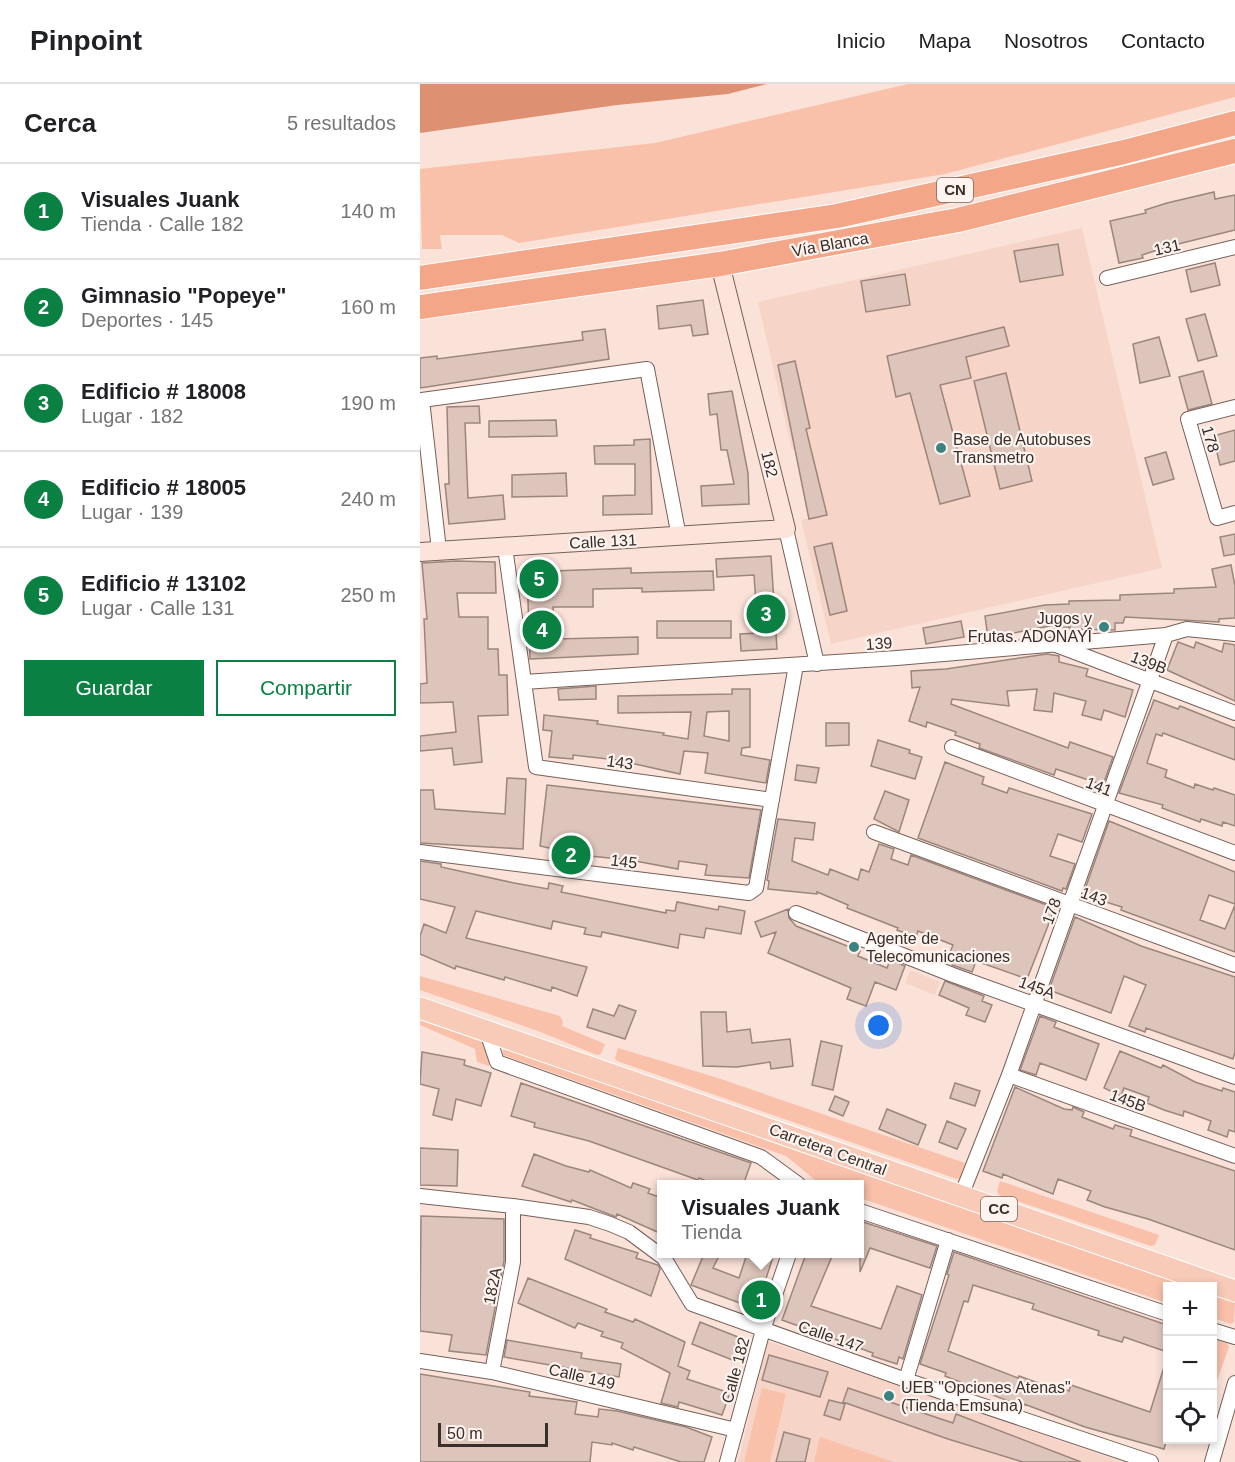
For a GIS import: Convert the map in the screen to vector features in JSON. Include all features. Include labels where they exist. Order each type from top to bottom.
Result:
[{"type":"highway","name":"Vía Blanca","points":[[420,278],[837,216],[1124,152],[1235,123]]},
{"type":"highway","name":"Vía Blanca","points":[[420,307],[720,264],[958,220],[1235,151]]},
{"type":"main road","name":"Carretera Central","points":[[420,1008],[763,1125],[1235,1291]]},
{"type":"street","name":"131","points":[[1107,278],[1235,247]]},
{"type":"street","name":"182","points":[[720,264],[817,664]]},
{"type":"street","points":[[439,550],[422,400],[647,369],[679,537]]},
{"type":"street","name":"178","points":[[1235,407],[1188,419],[1217,518],[1235,513]]},
{"type":"street","name":"Calle 131","points":[[420,552],[786,529]]},
{"type":"street","points":[[506,547],[524,682]]},
{"type":"street","name":"139","points":[[524,682],[817,664],[1167,635],[1187,629],[1235,634]]},
{"type":"street","name":"178","points":[[961,1196],[1009,1075],[1167,635]]},
{"type":"street","name":"139B","points":[[1051,643],[1235,713]]},
{"type":"street","points":[[772,800],[796,665]]},
{"type":"street","name":"143","points":[[524,682],[536,767],[772,800]]},
{"type":"street","name":"141","points":[[952,747],[1106,807],[1235,853]]},
{"type":"street","name":"145","points":[[420,852],[737,892],[753,891],[756,888],[772,800]]},
{"type":"street","name":"143","points":[[874,832],[1235,965]]},
{"type":"street","name":"145A","points":[[796,913],[1235,1077]]},
{"type":"street","points":[[486,1032],[497,1062],[761,1157],[791,1180]]},
{"type":"street","name":"145B","points":[[1009,1075],[1235,1156]]},
{"type":"street","name":"Calle 147","points":[[420,1196],[589,1217],[629,1232],[657,1253]]},
{"type":"street","name":"182А","points":[[492,1372],[513,1262],[513,1206]]},
{"type":"street","points":[[864,1212],[1163,1313]]},
{"type":"street","points":[[906,1380],[948,1240]]},
{"type":"street","name":"Calle 147","points":[[664,1258],[692,1304],[906,1380],[1151,1462]]},
{"type":"street","name":"Calle 182","points":[[727,1462],[763,1330],[788,1258]]},
{"type":"street","points":[[1217,1332],[1235,1337]]},
{"type":"street","name":"Calle 149","points":[[420,1360],[492,1372],[736,1430]]},
{"type":"street","points":[[1212,1462],[1235,1383]]},
{"type":"shaded area","points":[[420,84],[767,84],[728,94],[617,105],[420,133]]},
{"type":"shaded area","points":[[908,84],[1235,84],[1235,97],[945,174],[519,243],[502,235],[440,235],[442,249],[422,249],[420,169],[655,143]]},
{"type":"shaded area","points":[[1082,228],[1162,568],[831,644],[801,520],[826,515],[811,446],[792,450],[758,302]]},
{"type":"shaded area","points":[[910,970],[940,982],[935,995],[905,983]]},
{"type":"shaded area","points":[[420,976],[560,1016],[562,1026],[605,1044],[601,1054],[597,1055],[538,1031],[420,990]]},
{"type":"shaded area","points":[[420,1015],[466,1030],[476,1036],[484,1043],[489,1066],[477,1062],[475,1049],[420,1025]]},
{"type":"shaded area","points":[[503,1047],[1175,1282],[1163,1282],[1163,1302],[864,1199],[864,1180],[815,1180],[786,1156],[503,1055]]},
{"type":"shaded area","points":[[618,1048],[718,1078],[965,1163],[960,1178],[957,1179],[617,1061],[615,1058]]},
{"type":"shaded area","points":[[1000,1181],[1159,1235],[1155,1245],[1151,1246],[999,1195],[997,1191]]},
{"type":"shaded area","points":[[1217,1297],[1235,1303],[1234,1322],[1231,1324],[1217,1319]]},
{"type":"shaded area","points":[[1217,1340],[1227,1343],[1229,1347],[1217,1381]]},
{"type":"shaded area","points":[[767,1341],[1122,1462],[738,1462]]},
{"type":"shaded area","points":[[762,1388],[786,1394],[770,1462],[744,1462]]},
{"type":"shaded area","points":[[820,1437],[894,1462],[814,1462]]},
{"type":"building","points":[[1214,192],[1215,199],[1235,195],[1235,230],[1170,246],[1142,255],[1143,258],[1119,263],[1110,221],[1146,213],[1145,210],[1167,203]]},
{"type":"building","points":[[1058,244],[1063,275],[1020,282],[1014,251]]},
{"type":"building","points":[[1215,263],[1220,285],[1191,292],[1186,270]]},
{"type":"building","points":[[905,274],[910,305],[866,312],[861,281]]},
{"type":"building","points":[[703,300],[708,334],[693,336],[691,325],[659,329],[657,306]]},
{"type":"building","points":[[1205,314],[1217,356],[1198,361],[1186,319]]},
{"type":"building","points":[[1004,327],[1009,346],[966,357],[971,378],[940,385],[970,496],[940,504],[910,393],[896,397],[887,356]]},
{"type":"building","points":[[605,329],[609,359],[420,388],[420,358],[437,356],[437,359],[583,340],[582,332]]},
{"type":"building","points":[[1159,337],[1170,376],[1140,383],[1133,344]]},
{"type":"building","points":[[795,361],[810,428],[806,429],[827,515],[809,519],[778,365]]},
{"type":"building","points":[[1203,371],[1212,404],[1188,410],[1179,377]]},
{"type":"building","points":[[1006,373],[1032,481],[1000,489],[974,381]]},
{"type":"building","points":[[732,391],[748,473],[749,504],[702,506],[701,486],[734,484],[727,450],[721,450],[717,414],[710,415],[708,394]]},
{"type":"building","points":[[479,406],[480,423],[465,423],[468,498],[503,495],[505,519],[449,524],[445,484],[449,484],[447,407]]},
{"type":"building","points":[[556,420],[557,436],[489,437],[489,421]]},
{"type":"building","points":[[1235,430],[1235,461],[1220,465],[1213,436]]},
{"type":"building","points":[[650,439],[652,514],[603,515],[603,496],[635,495],[635,464],[595,464],[594,446],[634,445],[634,440]]},
{"type":"building","points":[[1166,452],[1174,479],[1153,485],[1145,458]]},
{"type":"building","points":[[566,473],[567,496],[512,497],[512,475]]},
{"type":"building","points":[[1235,534],[1235,554],[1224,556],[1220,537]]},
{"type":"building","points":[[832,543],[847,611],[830,615],[814,547]]},
{"type":"building","points":[[771,556],[777,649],[741,651],[740,634],[758,633],[754,575],[717,577],[716,559]]},
{"type":"building","points":[[495,562],[496,593],[457,593],[459,617],[488,617],[488,649],[498,649],[499,675],[507,675],[508,715],[478,716],[482,762],[454,765],[452,748],[420,751],[420,736],[456,732],[453,702],[420,703],[420,684],[427,683],[424,619],[427,619],[422,563]]},
{"type":"building","points":[[1231,565],[1235,586],[1235,618],[1219,619],[1219,622],[1125,617],[1123,623],[1115,623],[1115,630],[1055,628],[1055,625],[988,638],[985,616],[1045,605],[1069,604],[1069,601],[1120,600],[1120,595],[1174,593],[1174,589],[1216,587],[1212,569]]},
{"type":"building","points":[[631,568],[631,573],[713,571],[714,590],[642,592],[642,588],[593,589],[593,607],[553,607],[555,639],[638,637],[638,654],[530,659],[527,572]]},
{"type":"building","points":[[657,621],[731,621],[731,638],[657,638]]},
{"type":"building","points":[[961,621],[964,637],[926,644],[923,628]]},
{"type":"building","points":[[1178,642],[1194,648],[1196,642],[1222,652],[1224,643],[1235,645],[1235,701],[1167,670]]},
{"type":"building","points":[[1047,654],[1059,656],[1059,662],[1088,669],[1086,676],[1133,690],[1125,717],[1104,710],[1101,720],[1082,715],[1086,701],[1054,693],[1052,712],[1034,710],[1037,689],[1007,691],[1009,706],[952,699],[951,704],[1068,748],[1070,742],[1113,757],[1103,785],[1056,769],[1054,775],[979,748],[980,744],[955,735],[956,732],[927,722],[926,727],[909,721],[920,687],[912,688],[911,671],[946,669]]},
{"type":"building","points":[[596,686],[596,699],[559,700],[558,689]]},
{"type":"building","points":[[732,689],[750,689],[750,747],[742,748],[741,755],[770,760],[766,783],[705,773],[708,753],[684,751],[680,774],[617,760],[573,755],[573,759],[549,757],[552,731],[543,730],[544,715],[598,721],[597,724],[664,733],[663,735],[688,739],[691,712],[618,713],[618,696],[732,694]],"holes":[[[729,711],[729,741],[704,736],[707,712]]]},
{"type":"building","points":[[1154,700],[1178,709],[1180,706],[1235,728],[1235,760],[1163,733],[1162,736],[1156,734],[1147,763],[1167,770],[1165,777],[1194,788],[1195,784],[1235,795],[1235,826],[1223,822],[1222,826],[1201,819],[1200,822],[1162,808],[1163,805],[1119,793]]},
{"type":"building","points":[[826,723],[849,723],[849,745],[826,746]]},
{"type":"building","points":[[878,740],[910,750],[909,753],[922,757],[915,779],[871,766]]},
{"type":"building","points":[[945,762],[984,777],[982,784],[1007,793],[1009,788],[1092,814],[1082,842],[1058,834],[1050,856],[1075,864],[1066,889],[1063,888],[1062,891],[918,838]]},
{"type":"building","points":[[797,765],[819,768],[816,783],[795,780]]},
{"type":"building","points":[[507,778],[526,779],[523,849],[420,843],[420,790],[433,790],[435,809],[505,814]]},
{"type":"building","points":[[547,785],[761,810],[749,878],[705,875],[707,865],[679,861],[678,869],[630,860],[579,855],[540,846]]},
{"type":"building","points":[[885,791],[909,800],[899,832],[874,819]]},
{"type":"building","points":[[778,819],[815,823],[813,840],[795,838],[792,861],[828,875],[830,869],[858,880],[861,869],[869,872],[879,844],[894,849],[891,859],[908,865],[911,855],[1055,908],[1027,979],[976,961],[972,972],[952,965],[953,963],[947,960],[953,945],[918,931],[916,937],[897,930],[898,928],[847,908],[848,905],[817,892],[817,894],[768,889],[769,881],[767,880]]},
{"type":"building","points":[[1109,821],[1235,872],[1235,904],[1209,895],[1200,920],[1225,929],[1235,905],[1235,952],[1121,910],[1122,907],[1083,895]]},
{"type":"building","points":[[420,861],[548,889],[549,883],[563,886],[561,892],[666,913],[666,910],[675,911],[677,902],[718,910],[719,906],[745,911],[741,934],[706,928],[704,938],[680,934],[678,948],[602,932],[601,937],[584,934],[586,928],[553,921],[551,929],[476,911],[466,938],[587,967],[577,996],[552,987],[551,991],[505,977],[504,980],[456,966],[455,969],[420,954],[420,936],[424,924],[446,933],[455,907],[420,899]]},
{"type":"building","points":[[788,909],[789,918],[796,926],[860,951],[858,956],[887,968],[890,960],[905,966],[896,990],[875,982],[866,1006],[847,999],[851,988],[768,953],[776,932],[761,937],[755,922]]},
{"type":"building","points":[[1075,917],[1141,946],[1235,977],[1235,1052],[1233,1059],[1146,1028],[1145,1032],[1129,1026],[1146,985],[1124,976],[1111,1013],[1049,990]]},
{"type":"building","points":[[945,981],[984,996],[982,1001],[992,1005],[985,1022],[966,1015],[969,1008],[939,995]]},
{"type":"building","points":[[619,1005],[636,1011],[625,1039],[587,1027],[593,1009],[614,1016]]},
{"type":"building","points":[[701,1012],[726,1012],[727,1032],[750,1029],[752,1043],[790,1039],[793,1066],[771,1069],[770,1062],[737,1067],[703,1066]]},
{"type":"building","points":[[1040,1016],[1056,1022],[1054,1027],[1099,1044],[1086,1080],[1040,1063],[1036,1075],[1020,1070]]},
{"type":"building","points":[[821,1041],[842,1046],[833,1090],[812,1085]]},
{"type":"building","points":[[1120,1051],[1161,1068],[1163,1065],[1195,1082],[1222,1091],[1223,1088],[1235,1092],[1235,1132],[1229,1130],[1227,1137],[1208,1130],[1211,1121],[1184,1111],[1183,1116],[1164,1110],[1147,1103],[1149,1097],[1124,1088],[1121,1096],[1104,1088]]},
{"type":"building","points":[[422,1052],[465,1060],[464,1065],[491,1073],[481,1106],[456,1099],[452,1120],[433,1115],[439,1089],[420,1084]]},
{"type":"building","points":[[521,1083],[751,1163],[745,1180],[699,1178],[698,1180],[589,1141],[534,1127],[535,1123],[511,1116]]},
{"type":"building","points":[[955,1083],[980,1091],[975,1106],[950,1098]]},
{"type":"building","points":[[1015,1087],[1064,1109],[1072,1110],[1073,1107],[1084,1112],[1082,1117],[1113,1129],[1115,1125],[1132,1130],[1130,1136],[1235,1171],[1235,1250],[1087,1200],[1091,1191],[1058,1179],[1053,1194],[1003,1174],[1002,1178],[983,1171]]},
{"type":"building","points":[[835,1096],[849,1102],[843,1116],[829,1110]]},
{"type":"building","points":[[887,1109],[926,1125],[918,1145],[879,1129]]},
{"type":"building","points":[[947,1121],[966,1129],[957,1149],[939,1142]]},
{"type":"building","points":[[420,1148],[458,1150],[457,1186],[420,1185]]},
{"type":"building","points":[[534,1154],[566,1166],[589,1172],[590,1170],[631,1188],[633,1183],[650,1189],[648,1193],[657,1196],[657,1232],[617,1214],[616,1217],[572,1200],[571,1202],[522,1186]]},
{"type":"building","points":[[421,1216],[504,1219],[504,1261],[486,1355],[449,1351],[452,1335],[420,1331]]},
{"type":"building","points":[[864,1222],[937,1246],[930,1268],[870,1248],[860,1272],[860,1258],[864,1258]]},
{"type":"building","points":[[575,1230],[591,1235],[590,1238],[638,1253],[636,1258],[658,1265],[660,1269],[651,1296],[565,1259]]},
{"type":"building","points":[[954,1252],[1163,1324],[1163,1351],[1124,1337],[1122,1342],[1098,1335],[1099,1331],[1032,1309],[1034,1304],[973,1285],[968,1302],[964,1301],[948,1351],[1018,1378],[1019,1376],[1049,1387],[1050,1384],[1069,1391],[1071,1385],[1150,1412],[1163,1370],[1164,1449],[1085,1427],[1024,1404],[1023,1407],[920,1364],[949,1275],[947,1274]]},
{"type":"building","points":[[702,1258],[718,1258],[713,1268],[739,1278],[746,1258],[773,1258],[756,1309],[691,1285]]},
{"type":"building","points":[[805,1258],[831,1258],[811,1306],[881,1329],[897,1286],[922,1295],[903,1359],[899,1357],[897,1364],[782,1320]]},
{"type":"building","points":[[528,1278],[607,1309],[605,1312],[633,1322],[635,1319],[685,1342],[678,1366],[690,1371],[687,1379],[730,1393],[722,1415],[679,1402],[678,1407],[661,1403],[670,1373],[621,1348],[623,1343],[601,1336],[603,1332],[578,1323],[575,1328],[518,1303]]},
{"type":"building","points":[[700,1322],[743,1339],[735,1361],[692,1344]]},
{"type":"building","points":[[507,1340],[582,1353],[581,1358],[621,1364],[619,1377],[504,1357]]},
{"type":"building","points":[[769,1355],[828,1372],[820,1397],[762,1380]]},
{"type":"building","points":[[420,1374],[530,1392],[529,1396],[577,1402],[575,1414],[598,1417],[599,1409],[617,1411],[686,1427],[712,1437],[704,1462],[681,1462],[634,1447],[633,1450],[612,1443],[612,1445],[592,1442],[590,1462],[420,1462]]},
{"type":"building","points":[[848,1388],[953,1423],[956,1414],[1081,1462],[1023,1462],[948,1439],[843,1402]]},
{"type":"building","points":[[829,1400],[845,1404],[840,1420],[824,1415]]},
{"type":"building","points":[[784,1432],[810,1439],[805,1462],[776,1462]]},
{"type":"place","name":"Base de Autobuses Transmetro","points":[[941,448]]},
{"type":"place","name":"Edificio # 13102","points":[[539,579]]},
{"type":"place","name":"Edificio # 18008","points":[[766,614]]},
{"type":"place","name":"Jugos y Frutas. ADONAYÎ","points":[[1104,627]]},
{"type":"place","name":"Edificio # 18005","points":[[542,630]]},
{"type":"place","name":"Gimnasio \"Popeye\"","points":[[571,855]]},
{"type":"place","name":"Agente de Telecomunicaciones","points":[[854,947]]},
{"type":"place","name":"Visuales Juank","points":[[761,1300]]},
{"type":"place","name":"UEB \"Opciones Atenas\" (Tienda Emsuna)","points":[[889,1396]]}]
